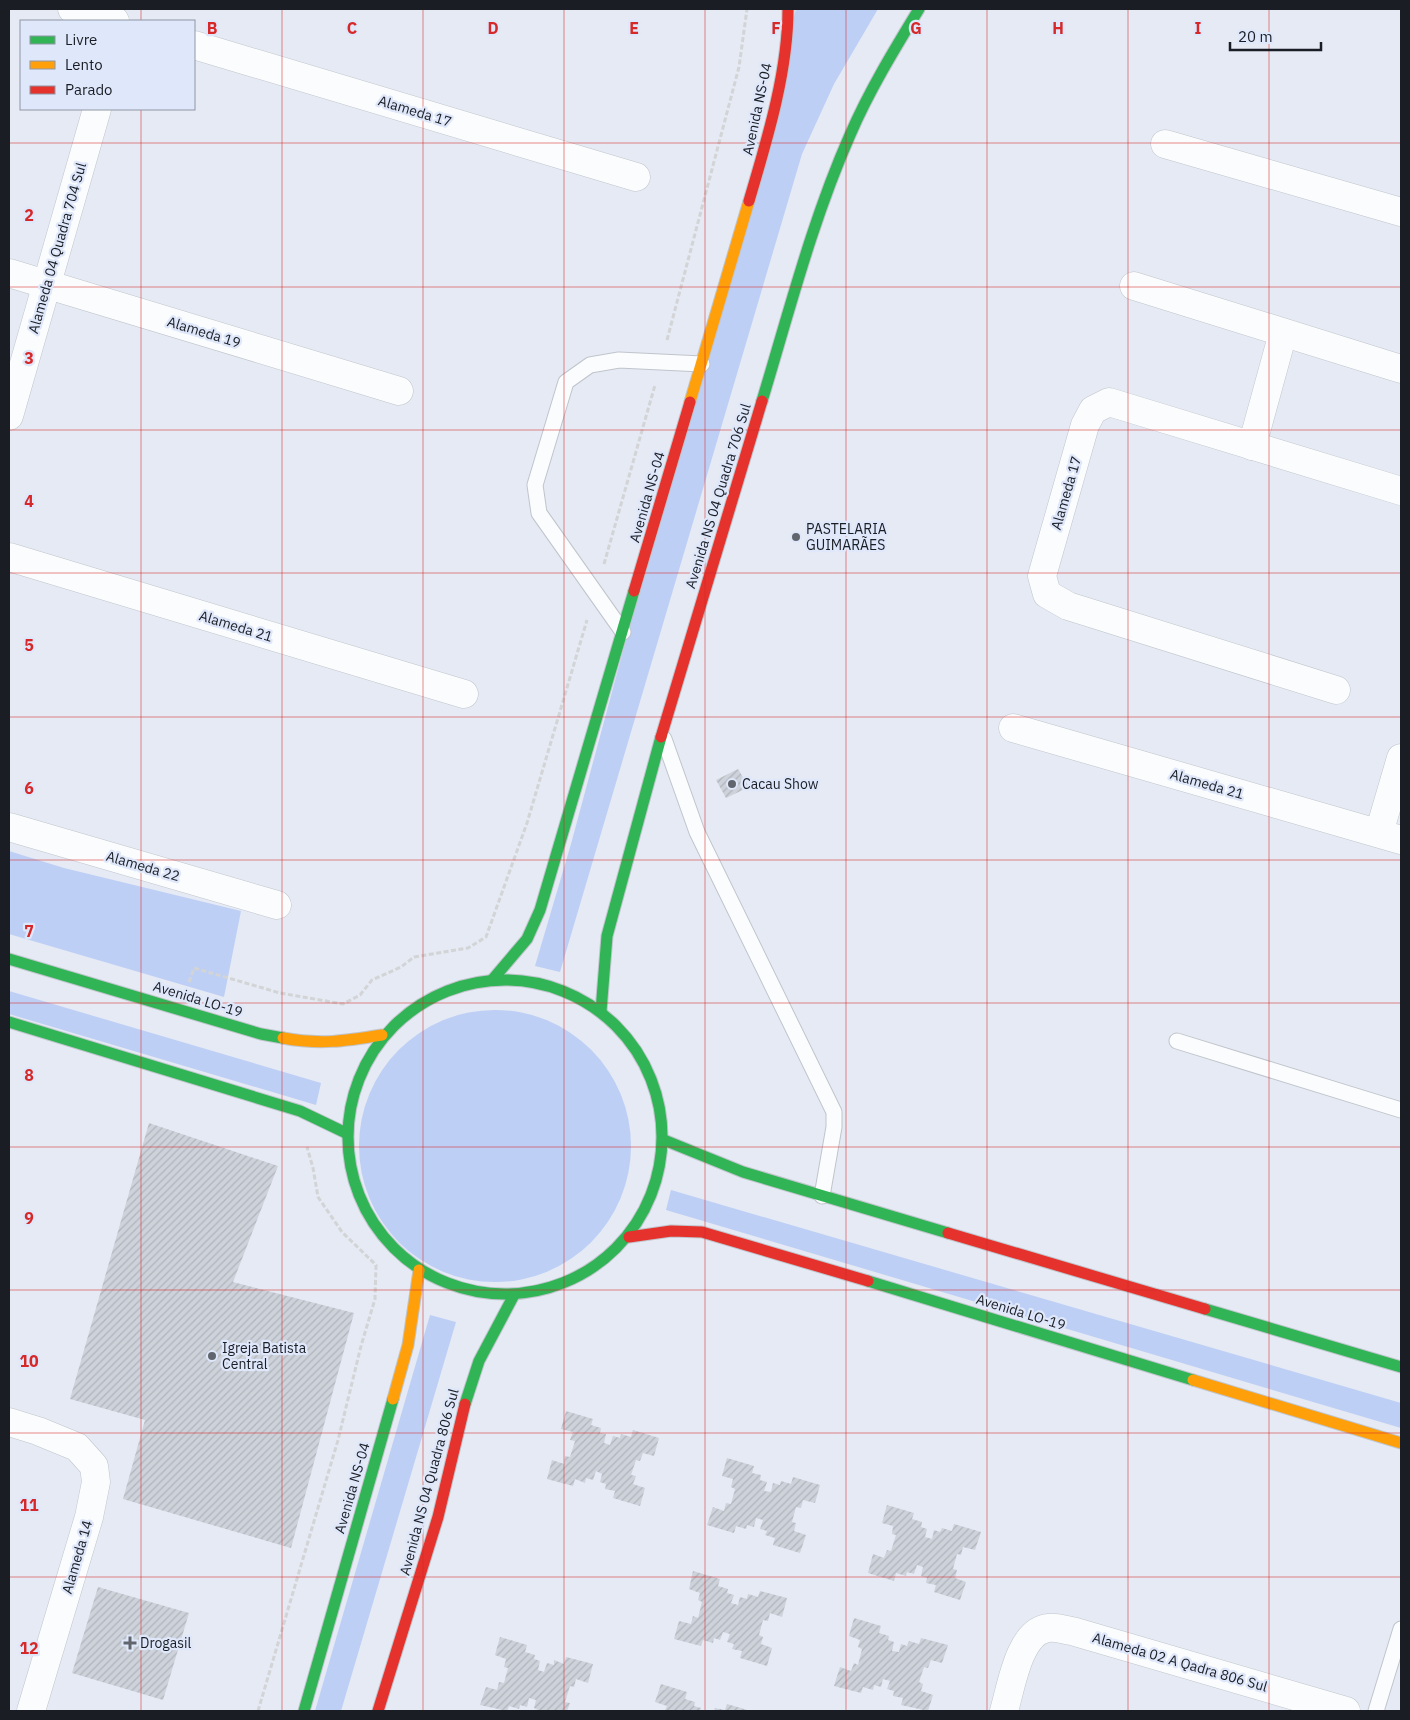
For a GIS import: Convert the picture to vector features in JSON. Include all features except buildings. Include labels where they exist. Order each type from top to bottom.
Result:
[{"type":"main road","name":"Avenida NS-04","points":[[494,979],[527,939],[540,910],[768,137],[788,34],[788,9]]},
{"type":"main road","name":"Avenida NS 04 Quadra 706 Sul","points":[[601,1011],[607,936],[662,735],[817,220],[850,135],[884,67],[919,9]]},
{"type":"main road","name":"Avenida LO-19","points":[[9,959],[261,1034],[311,1043],[338,1042],[382,1035]]},
{"type":"main road","points":[[494,979],[550,985],[601,1011],[635,1047],[657,1091],[664,1140],[655,1191],[629,1236],[596,1266],[557,1287],[514,1295],[481,1293],[449,1285],[420,1270],[364,1211],[346,1132],[348,1106],[356,1080],[367,1057],[382,1035],[414,1006],[452,987],[494,979]]},
{"type":"main road","points":[[9,1022],[300,1111],[346,1132]]},
{"type":"main road","points":[[664,1140],[743,1172],[1401,1367]]},
{"type":"main road","name":"Avenida LO-19","points":[[629,1236],[678,1230],[696,1230],[713,1234],[1401,1443]]},
{"type":"main road","name":"Avenida NS-04","points":[[304,1711],[408,1346],[420,1270]]},
{"type":"main road","name":"Avenida NS 04 Quadra 806 Sul","points":[[378,1711],[438,1517],[467,1396],[479,1361],[514,1295]]},
{"type":"street","points":[[72,9],[111,20]]},
{"type":"street","name":"Alameda 17","points":[[195,45],[636,177]]},
{"type":"street","name":"Alameda 04 Quadra 704 Sul","points":[[9,416],[98,110]]},
{"type":"street","points":[[1165,144],[1401,212]]},
{"type":"street","name":"Alameda 19","points":[[9,274],[400,392]]},
{"type":"street","points":[[1134,286],[1401,369]]},
{"type":"street","points":[[1252,446],[1283,332]]},
{"type":"street","name":"Alameda 17","points":[[1336,690],[1068,606],[1047,594],[1042,576],[1085,425],[1093,410],[1109,402],[1401,491]]},
{"type":"street","name":"Alameda 21","points":[[9,557],[464,694]]},
{"type":"street","name":"Alameda 21","points":[[1013,728],[1390,836]]},
{"type":"street","points":[[1390,836],[1401,758]]},
{"type":"street","name":"Alameda 22","points":[[9,827],[277,905]]},
{"type":"street","name":"Alameda 14","points":[[9,1422],[38,1431],[77,1447],[94,1466],[96,1482],[89,1517],[31,1711]]},
{"type":"street","name":"Alameda 02 A Qadra 806 Sul","points":[[1004,1711],[1021,1650],[1035,1632],[1048,1628],[1072,1631],[1346,1711]]},
{"type":"lane","points":[[623,632],[538,513],[535,485],[566,382],[590,365],[619,360],[702,364]]},
{"type":"lane","points":[[662,735],[697,832],[834,1112],[834,1127],[822,1196]]},
{"type":"lane","points":[[1177,1041],[1401,1110]]},
{"type":"lane","points":[[1376,1711],[1401,1629]]},
{"type":"path","points":[[666,345],[739,67],[747,9]]},
{"type":"path","points":[[604,565],[655,383]]},
{"type":"path","points":[[180,1010],[194,968],[280,993],[343,1004],[360,995],[372,980],[401,967],[414,957],[468,948],[486,937],[527,822],[589,612]]},
{"type":"path","points":[[258,1711],[335,1450],[375,1299],[376,1265],[342,1232],[318,1197],[313,1168],[305,1142]]},
{"type":"shaded area","points":[[796,9],[878,9],[834,84],[802,154],[560,972],[535,966],[571,844]]},
{"type":"shaded area","points":[[9,851],[64,868],[241,911],[224,997],[9,934]]},
{"type":"shaded area","points":[[9,991],[321,1083],[316,1105],[9,1014]]},
{"type":"shaded area","points":[[482,1010],[508,1010],[522,1012],[547,1020],[571,1033],[591,1050],[608,1070],[621,1094],[629,1119],[631,1146],[629,1173],[621,1198],[608,1222],[591,1242],[571,1259],[547,1272],[522,1280],[482,1282],[455,1276],[431,1266],[409,1251],[390,1232],[375,1210],[365,1186],[359,1159],[359,1133],[365,1106],[375,1082],[390,1060],[409,1041],[431,1026],[455,1016]]},
{"type":"shaded area","points":[[671,1190],[1401,1403],[1401,1428],[666,1210]]},
{"type":"shaded area","points":[[430,1315],[456,1322],[341,1711],[315,1711]]},
{"type":"traffic: fast","points":[[762,401],[802,267],[836,167],[865,103],[919,9]]},
{"type":"traffic: fast","points":[[493,979],[527,939],[540,910],[634,591]]},
{"type":"traffic: fast","points":[[601,1011],[607,936],[661,737]]},
{"type":"traffic: fast","points":[[9,959],[261,1034],[283,1038]]},
{"type":"traffic: fast","points":[[490,980],[520,980],[551,986],[579,998],[605,1015],[627,1037],[644,1063],[656,1091],[662,1122],[662,1137],[662,1152],[656,1183],[644,1211],[627,1237],[605,1259],[579,1276],[551,1288],[520,1294],[490,1294],[459,1288],[431,1276],[405,1259],[383,1237],[366,1211],[354,1183],[348,1152],[348,1122],[354,1091],[366,1063],[383,1037],[405,1015],[431,998],[459,986],[490,980]]},
{"type":"traffic: fast","points":[[9,1022],[300,1111],[346,1133]]},
{"type":"traffic: fast","points":[[664,1140],[743,1172],[948,1233]]},
{"type":"traffic: fast","points":[[868,1281],[1193,1380]]},
{"type":"traffic: fast","points":[[465,1404],[479,1361],[514,1295]]},
{"type":"traffic: fast","points":[[1205,1309],[1401,1367]]},
{"type":"traffic: fast","points":[[304,1711],[393,1399]]},
{"type":"traffic: slow","points":[[690,402],[749,201]]},
{"type":"traffic: slow","points":[[283,1038],[332,1041],[382,1035]]},
{"type":"traffic: slow","points":[[393,1399],[408,1345],[419,1270]]},
{"type":"traffic: slow","points":[[1193,1380],[1401,1443]]},
{"type":"traffic: jam","points":[[749,201],[775,106],[784,57],[788,9]]},
{"type":"traffic: jam","points":[[661,737],[762,401]]},
{"type":"traffic: jam","points":[[634,591],[690,402]]},
{"type":"traffic: jam","points":[[629,1237],[671,1231],[702,1232],[868,1281]]},
{"type":"traffic: jam","points":[[948,1233],[1205,1309]]},
{"type":"traffic: jam","points":[[378,1711],[438,1517],[465,1404]]},
{"type":"place","name":"PASTELARIA GUIMARÃES","points":[[796,537]]},
{"type":"place","name":"Cacau Show","points":[[732,784]]},
{"type":"place","name":"Igreja Batista Central","points":[[212,1356]]},
{"type":"place","name":"Drogasil","points":[[130,1643]]}]
